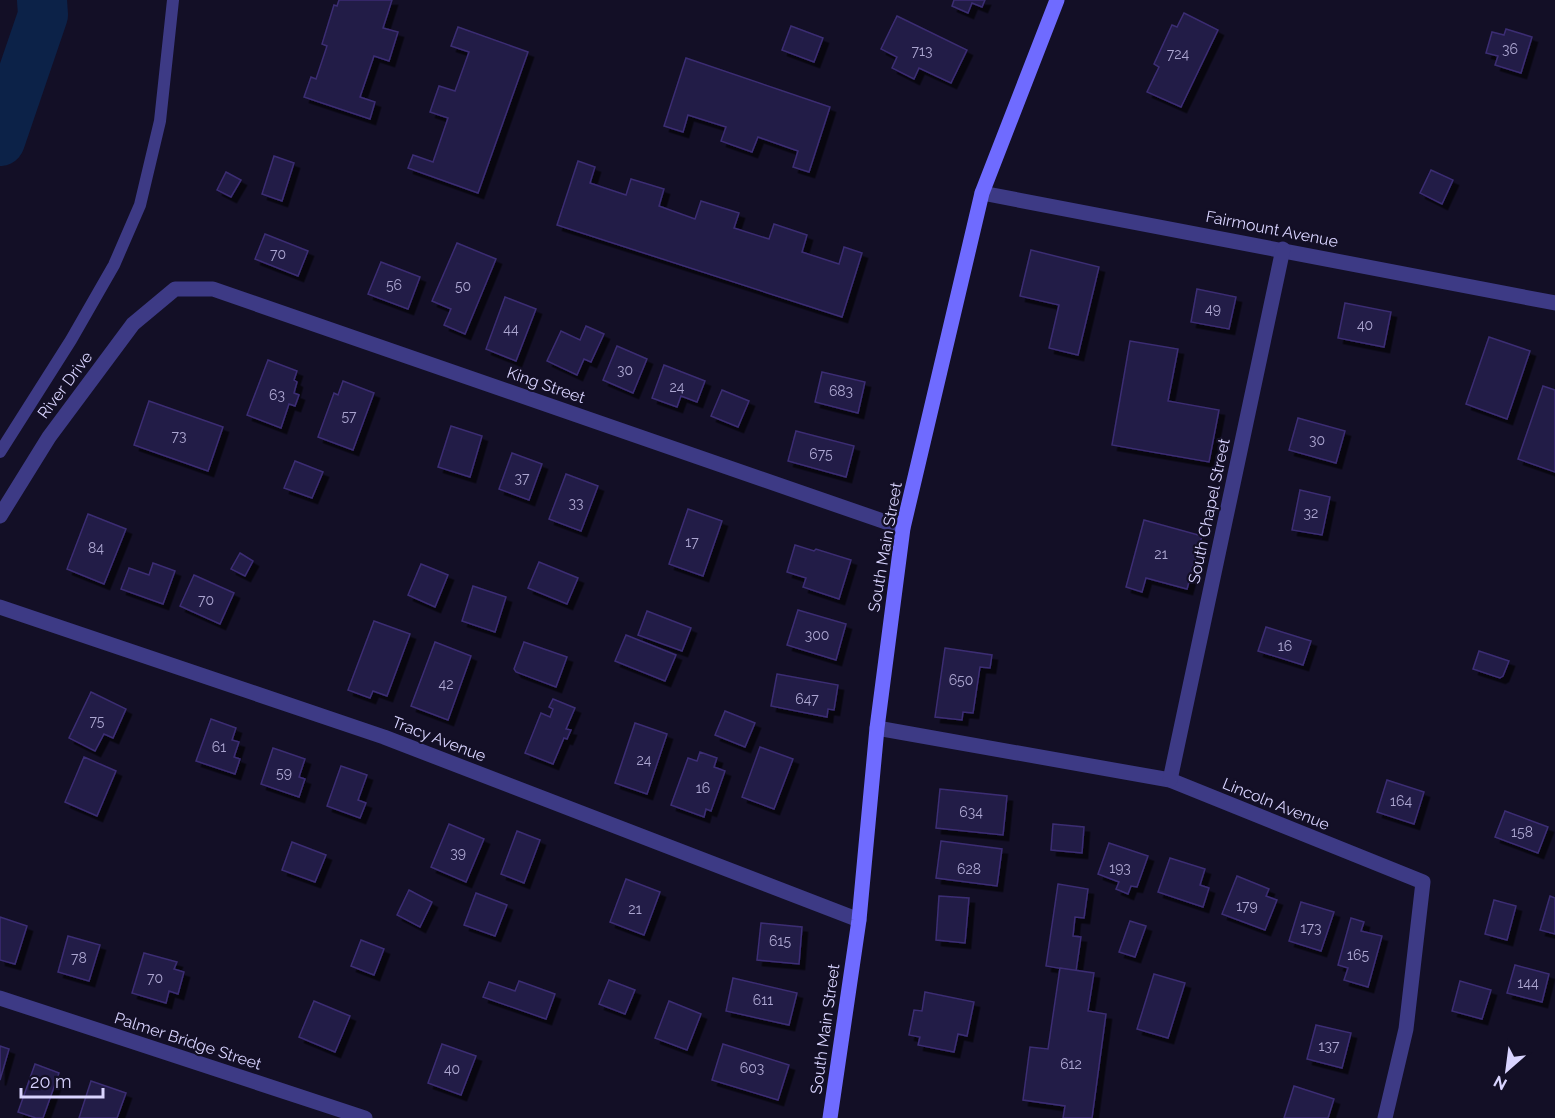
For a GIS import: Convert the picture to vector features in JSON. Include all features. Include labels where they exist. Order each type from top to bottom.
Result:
[{"type":"main road","name":"South Main Street","points":[[830,1118],[859,920],[877,728],[903,528],[982,193],[1057,0]]},
{"type":"street","name":"Fairmount Avenue","points":[[982,193],[1555,303]]},
{"type":"street","name":"South Chapel Street","points":[[1170,780],[1283,249]]},
{"type":"street","name":"King Street","points":[[175,289],[213,289],[903,528]]},
{"type":"street","name":"River Drive","points":[[0,516],[49,437],[133,324],[175,289]]},
{"type":"street","name":"Tracy Avenue","points":[[0,607],[384,737],[859,920]]},
{"type":"street","name":"Lincoln Avenue","points":[[877,728],[1170,780],[1423,882],[1407,1029],[1384,1118]]},
{"type":"street","name":"Palmer Bridge Street","points":[[0,998],[365,1118]]},
{"type":"lane","points":[[0,452],[71,340],[114,265],[140,205],[160,121],[173,0]]},
{"type":"building","points":[[339,0],[392,0],[383,28],[398,32],[389,61],[374,56],[360,97],[375,102],[370,119],[304,97],[311,77],[316,79],[327,46],[322,44],[334,5],[337,6]]},
{"type":"building","points":[[954,0],[985,0],[982,7],[972,3],[968,13],[952,6]]},
{"type":"building","points":[[1184,13],[1218,30],[1181,107],[1147,92],[1159,67],[1154,64],[1172,25],[1177,27]]},
{"type":"building","points":[[897,16],[967,50],[951,83],[919,68],[914,79],[892,68],[897,57],[881,49]]},
{"type":"building","points":[[791,26],[823,38],[814,62],[782,50]]},
{"type":"building","points":[[458,27],[528,52],[478,193],[408,168],[413,155],[433,162],[448,118],[430,112],[439,86],[455,91],[469,52],[451,46]]},
{"type":"building","points":[[1506,29],[1532,37],[1521,73],[1495,65],[1498,56],[1486,53],[1492,32],[1504,35]]},
{"type":"building","points":[[686,58],[830,107],[809,172],[793,167],[798,151],[758,137],[752,152],[721,141],[726,127],[688,115],[683,132],[664,126]]},
{"type":"building","points":[[274,156],[294,163],[282,201],[262,194]]},
{"type":"building","points":[[578,161],[595,167],[590,183],[626,195],[631,179],[664,189],[659,206],[695,219],[701,201],[739,213],[734,228],[769,239],[774,224],[807,235],[802,252],[839,264],[844,247],[862,253],[842,317],[557,225]]},
{"type":"building","points":[[1431,170],[1453,180],[1442,204],[1420,193]]},
{"type":"building","points":[[226,172],[241,180],[231,197],[217,190]]},
{"type":"building","points":[[265,234],[308,251],[298,276],[255,259]]},
{"type":"building","points":[[457,243],[496,259],[465,334],[444,325],[451,309],[432,301]]},
{"type":"building","points":[[1031,250],[1099,267],[1078,355],[1049,348],[1059,305],[1020,296]]},
{"type":"building","points":[[381,262],[420,277],[408,309],[368,294]]},
{"type":"building","points":[[1197,289],[1236,297],[1229,329],[1191,322]]},
{"type":"building","points":[[505,297],[536,309],[516,361],[486,349]]},
{"type":"building","points":[[1345,303],[1391,312],[1384,347],[1338,338]]},
{"type":"building","points":[[586,326],[604,334],[591,362],[584,359],[577,375],[547,361],[561,331],[580,340]]},
{"type":"building","points":[[1489,337],[1530,351],[1507,419],[1466,404]]},
{"type":"building","points":[[1130,341],[1178,349],[1168,401],[1219,410],[1209,462],[1112,445]]},
{"type":"building","points":[[617,346],[647,359],[633,393],[603,380]]},
{"type":"building","points":[[268,360],[297,371],[294,393],[299,395],[295,406],[289,404],[281,428],[247,415]]},
{"type":"building","points":[[664,365],[705,381],[697,402],[681,396],[677,407],[652,398]]},
{"type":"building","points":[[822,372],[865,382],[858,413],[815,402]]},
{"type":"building","points":[[343,381],[374,393],[353,450],[318,437],[334,393],[338,395]]},
{"type":"building","points":[[1543,386],[1555,390],[1555,472],[1518,459]]},
{"type":"building","points":[[722,390],[749,401],[738,427],[711,416]]},
{"type":"building","points":[[149,401],[223,427],[208,471],[134,445]]},
{"type":"building","points":[[1298,418],[1345,431],[1336,463],[1289,450]]},
{"type":"building","points":[[451,426],[482,436],[470,477],[438,467]]},
{"type":"building","points":[[796,431],[854,446],[846,477],[788,461]]},
{"type":"building","points":[[512,453],[542,464],[529,500],[499,489]]},
{"type":"building","points":[[295,461],[323,472],[312,498],[284,488]]},
{"type":"building","points":[[566,474],[598,486],[581,531],[549,519]]},
{"type":"building","points":[[1300,490],[1330,497],[1322,535],[1292,530]]},
{"type":"building","points":[[688,509],[722,521],[703,576],[669,564]]},
{"type":"building","points":[[88,514],[126,529],[104,584],[67,569]]},
{"type":"building","points":[[1144,520],[1202,536],[1187,589],[1146,578],[1142,592],[1126,587]]},
{"type":"building","points":[[795,545],[851,560],[839,599],[803,587],[806,578],[787,572]]},
{"type":"building","points":[[240,553],[253,561],[245,576],[231,569]]},
{"type":"building","points":[[539,562],[578,578],[567,604],[528,588]]},
{"type":"building","points":[[153,563],[175,571],[163,604],[121,589],[129,568],[149,575]]},
{"type":"building","points":[[421,564],[448,575],[435,607],[408,595]]},
{"type":"building","points":[[194,575],[234,593],[220,624],[180,606]]},
{"type":"building","points":[[473,586],[506,597],[495,632],[462,621]]},
{"type":"building","points":[[798,610],[846,624],[836,660],[787,645]]},
{"type":"building","points":[[647,611],[691,628],[682,651],[638,635]]},
{"type":"building","points":[[374,621],[410,634],[387,696],[373,691],[370,698],[348,690]]},
{"type":"building","points":[[1266,627],[1311,641],[1303,665],[1258,651]]},
{"type":"building","points":[[626,635],[676,655],[665,681],[615,661]]},
{"type":"building","points":[[435,642],[471,656],[448,720],[411,706]]},
{"type":"building","points":[[524,642],[567,657],[556,687],[516,672],[514,669]]},
{"type":"building","points":[[945,648],[992,655],[990,668],[980,667],[973,713],[963,712],[962,720],[935,717]]},
{"type":"building","points":[[1479,651],[1509,661],[1503,676],[1500,678],[1473,669]]},
{"type":"building","points":[[777,674],[838,685],[834,710],[828,709],[827,717],[771,706]]},
{"type":"building","points":[[91,692],[126,709],[113,738],[104,734],[95,751],[69,738]]},
{"type":"building","points":[[553,699],[575,708],[566,729],[571,730],[567,739],[564,738],[553,764],[525,753],[541,713],[550,717],[553,709],[549,707]]},
{"type":"building","points":[[725,711],[755,723],[745,747],[715,735]]},
{"type":"building","points":[[211,719],[236,728],[232,740],[239,742],[234,757],[240,759],[235,774],[196,761]]},
{"type":"building","points":[[635,723],[667,734],[647,794],[615,783]]},
{"type":"building","points":[[760,747],[793,759],[774,809],[742,797]]},
{"type":"building","points":[[273,748],[305,759],[299,777],[305,779],[299,797],[261,784]]},
{"type":"building","points":[[700,752],[717,758],[714,767],[725,771],[711,811],[706,809],[704,817],[671,805],[688,758],[697,761]]},
{"type":"building","points":[[84,757],[116,771],[97,816],[65,802]]},
{"type":"building","points":[[341,766],[367,775],[358,800],[366,803],[360,818],[327,806]]},
{"type":"building","points":[[1387,780],[1424,792],[1414,824],[1377,812]]},
{"type":"building","points":[[940,789],[1007,796],[1003,835],[936,828]]},
{"type":"building","points":[[1505,811],[1548,827],[1538,853],[1495,837]]},
{"type":"building","points":[[449,824],[484,839],[466,882],[431,867]]},
{"type":"building","points":[[1053,824],[1084,827],[1082,853],[1051,850]]},
{"type":"building","points":[[517,831],[540,840],[524,883],[501,874]]},
{"type":"building","points":[[941,841],[1002,849],[997,886],[936,878]]},
{"type":"building","points":[[292,842],[326,855],[315,882],[282,870]]},
{"type":"building","points":[[1109,843],[1148,856],[1137,887],[1131,886],[1128,894],[1116,889],[1119,882],[1098,874]]},
{"type":"building","points":[[1170,858],[1205,869],[1200,885],[1209,888],[1203,907],[1158,892]]},
{"type":"building","points":[[1237,876],[1269,889],[1266,896],[1277,900],[1265,930],[1222,914]]},
{"type":"building","points":[[626,879],[660,892],[644,935],[610,922]]},
{"type":"building","points":[[1058,884],[1088,889],[1084,918],[1075,917],[1073,936],[1081,937],[1076,971],[1046,966]]},
{"type":"building","points":[[409,890],[432,902],[420,927],[397,915]]},
{"type":"building","points":[[476,893],[507,905],[495,936],[464,925]]},
{"type":"building","points":[[939,896],[969,898],[965,943],[936,940]]},
{"type":"building","points":[[1550,896],[1555,898],[1555,934],[1540,930]]},
{"type":"building","points":[[1494,900],[1516,906],[1507,940],[1485,934]]},
{"type":"building","points":[[1301,902],[1334,912],[1321,951],[1289,941]]},
{"type":"building","points":[[0,917],[27,926],[15,964],[0,960]]},
{"type":"building","points":[[1351,918],[1364,922],[1361,931],[1382,936],[1368,987],[1344,980],[1348,968],[1338,965]]},
{"type":"building","points":[[1130,921],[1146,926],[1135,957],[1119,952]]},
{"type":"building","points":[[761,923],[802,927],[799,964],[757,960]]},
{"type":"building","points":[[68,936],[100,945],[89,981],[58,972]]},
{"type":"building","points":[[361,940],[384,949],[374,975],[351,966]]},
{"type":"building","points":[[144,953],[177,962],[174,969],[184,972],[178,994],[169,991],[166,1003],[132,993]]},
{"type":"building","points":[[1515,965],[1549,974],[1542,1002],[1507,993]]},
{"type":"building","points":[[1060,968],[1094,973],[1088,1011],[1106,1014],[1092,1118],[1063,1118],[1065,1106],[1023,1100],[1030,1047],[1048,1049]]},
{"type":"building","points":[[1154,974],[1185,983],[1168,1038],[1137,1029]]},
{"type":"building","points":[[733,978],[797,993],[789,1025],[726,1011]]},
{"type":"building","points":[[609,980],[635,990],[625,1014],[599,1004]]},
{"type":"building","points":[[519,981],[555,994],[546,1019],[483,997],[489,982],[515,991]]},
{"type":"building","points":[[1460,981],[1491,990],[1482,1019],[1452,1011]]},
{"type":"building","points":[[925,992],[974,1002],[967,1036],[958,1034],[954,1052],[918,1045],[920,1037],[909,1035],[914,1010],[922,1011]]},
{"type":"building","points":[[314,1001],[350,1016],[335,1052],[299,1037]]},
{"type":"building","points":[[669,1001],[701,1014],[687,1050],[655,1038]]},
{"type":"building","points":[[1316,1025],[1351,1033],[1342,1068],[1307,1059]]},
{"type":"building","points":[[442,1044],[476,1056],[461,1095],[428,1083]]},
{"type":"building","points":[[723,1044],[789,1065],[778,1100],[712,1080]]},
{"type":"building","points":[[0,1046],[9,1049],[0,1080]]},
{"type":"building","points":[[35,1064],[59,1073],[43,1118],[18,1112]]},
{"type":"building","points":[[91,1081],[126,1093],[117,1118],[79,1118]]},
{"type":"building","points":[[1294,1086],[1334,1099],[1328,1118],[1284,1118]]},
{"type":"waterway","points":[[0,141],[43,15],[42,0]]}]
